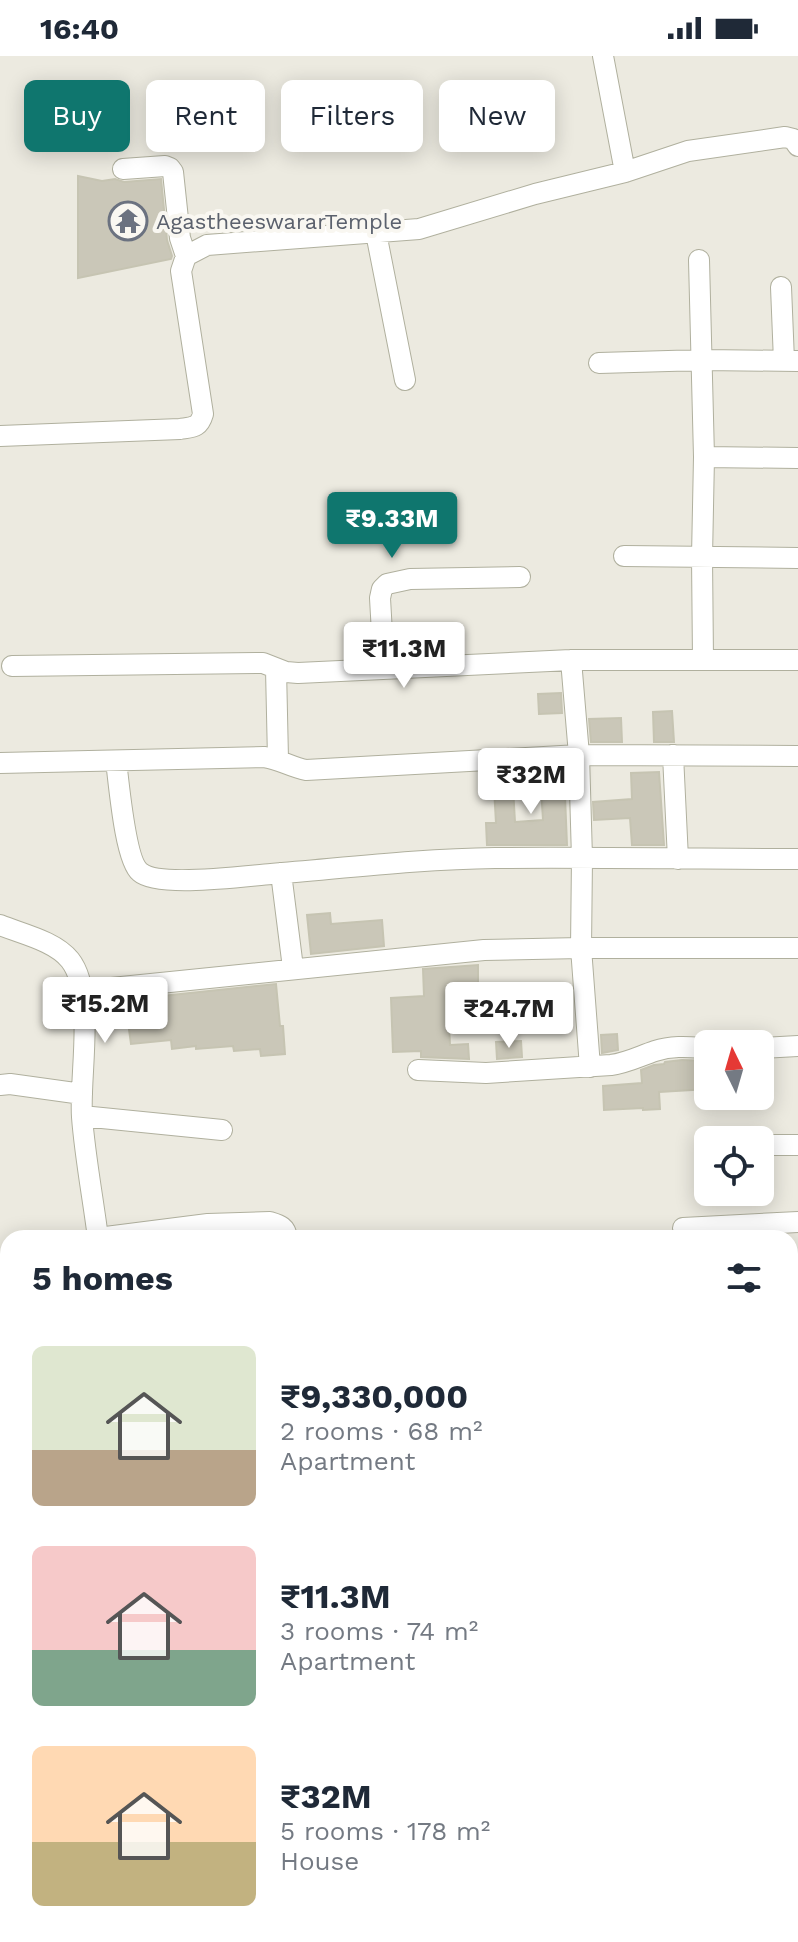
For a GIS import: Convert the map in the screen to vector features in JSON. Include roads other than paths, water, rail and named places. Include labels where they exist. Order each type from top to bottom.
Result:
[{"type":"street","points":[[603,56],[625,172]]},
{"type":"street","points":[[186,256],[207,245],[419,229],[535,194],[625,172],[688,151],[785,137],[793,139],[798,146]]},
{"type":"street","points":[[0,436],[180,429],[201,422],[203,414],[181,271],[186,256],[180,238],[173,172],[165,166],[123,169]]},
{"type":"street","points":[[376,233],[405,380]]},
{"type":"street","points":[[699,260],[704,457],[703,660]]},
{"type":"street","points":[[599,363],[791,361],[781,287]]},
{"type":"street","points":[[704,457],[798,458]]},
{"type":"street","points":[[624,556],[798,558]]},
{"type":"street","points":[[384,669],[380,598],[387,584],[410,579],[520,577]]},
{"type":"street","points":[[12,666],[263,663],[298,673],[571,660],[798,660]]},
{"type":"street","points":[[571,660],[579,755],[581,948],[590,1067]]},
{"type":"street","points":[[276,669],[278,759]]},
{"type":"street","points":[[0,763],[264,757],[306,770],[579,755],[798,756]]},
{"type":"street","points":[[673,755],[678,859]]},
{"type":"street","points":[[116,761],[132,864],[147,877],[159,879],[211,879],[492,858],[798,859]]},
{"type":"street","points":[[281,873],[293,968]]},
{"type":"street","points":[[0,925],[53,946],[70,960],[82,991],[82,1116],[97,1230]]},
{"type":"street","points":[[82,991],[484,950],[798,948]]},
{"type":"street","points":[[774,1047],[798,1046]]},
{"type":"street","points":[[418,1070],[486,1073],[590,1067],[624,1063],[669,1047],[694,1048]]},
{"type":"street","points":[[0,1085],[82,1094]]},
{"type":"street","points":[[82,1116],[222,1130]]},
{"type":"street","points":[[774,1145],[798,1145]]},
{"type":"street","points":[[161,1230],[208,1224],[270,1222],[285,1230]]},
{"type":"street","points":[[683,1228],[798,1222]]},
{"type":"place","name":"AgastheeswararTemple","points":[[128,221]]}]
